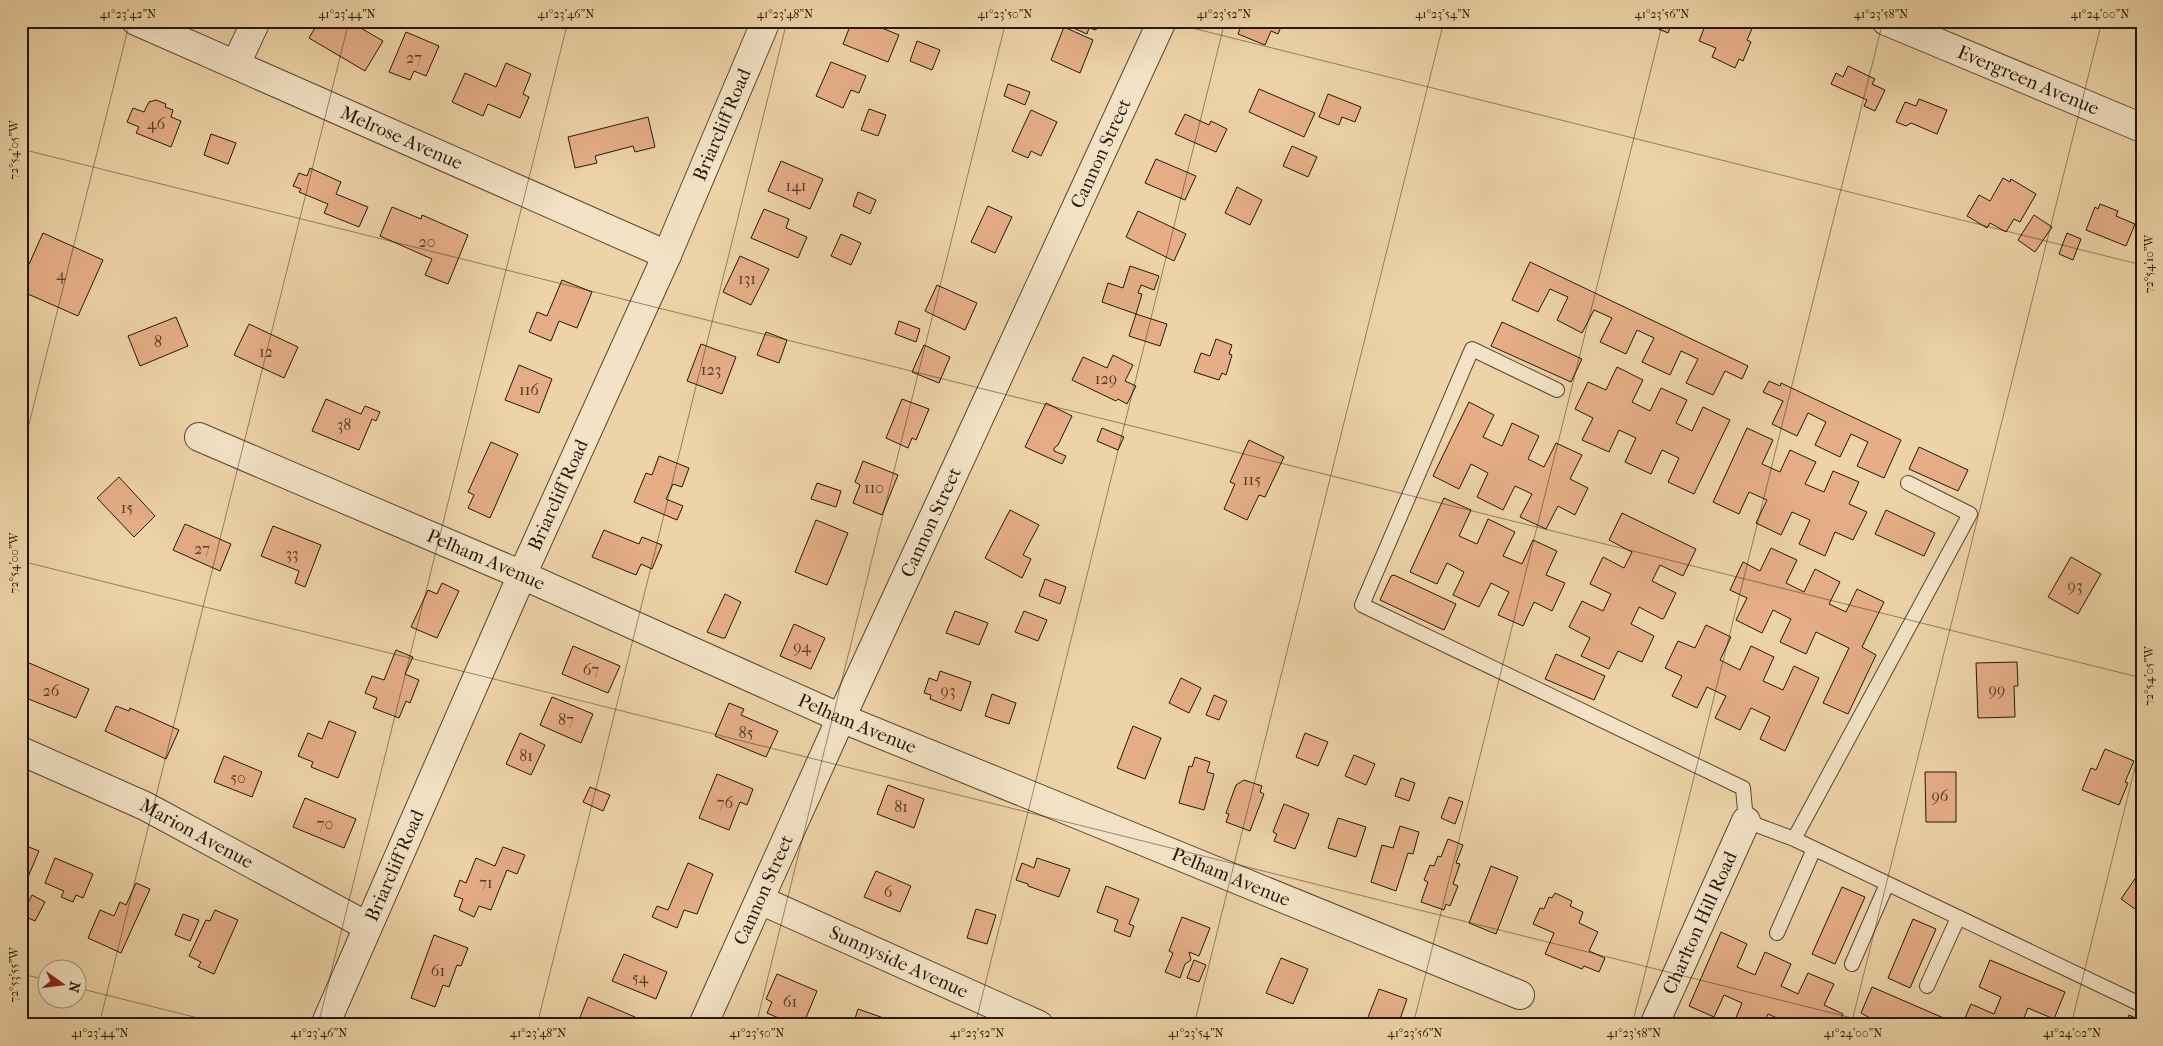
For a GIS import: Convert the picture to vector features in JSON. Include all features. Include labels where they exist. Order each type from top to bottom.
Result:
[{"type":"street","name":"Melrose Avenue","points":[[136,21],[666,255]]},
{"type":"street","points":[[236,64],[256,21]]},
{"type":"street","name":"Briarcliff Road","points":[[325,1025],[522,575],[666,255],[766,21]]},
{"type":"street","name":"Cannon Street","points":[[704,1025],[841,718],[1162,21]]},
{"type":"street","name":"Evergreen Avenue","points":[[1890,22],[2142,128]]},
{"type":"street","name":"Pelham Avenue","points":[[199,437],[522,575],[841,718],[1520,995]]},
{"type":"street","name":"Marion Avenue","points":[[21,751],[145,806],[367,926]]},
{"type":"street","name":"Charlton Hill Road","points":[[1654,1025],[1746,821]]},
{"type":"street","name":"Sunnyside Avenue","points":[[760,900],[1039,1025]]},
{"type":"lane","points":[[1557,390],[1472,349],[1362,605],[1743,788],[1746,821],[1794,839],[2142,1005]]},
{"type":"lane","points":[[1794,839],[1970,514],[1908,483]]},
{"type":"lane","points":[[1777,933],[1814,849]]},
{"type":"lane","points":[[1852,964],[1887,884]]},
{"type":"lane","points":[[1927,986],[1958,918]]},
{"type":"building","points":[[319,21],[349,21],[383,41],[365,71],[309,38]]},
{"type":"building","points":[[852,21],[865,21],[899,35],[888,62],[843,44]]},
{"type":"building","points":[[1057,21],[1099,21],[1096,30],[1089,28],[1087,34]]},
{"type":"building","points":[[1243,21],[1283,22],[1278,34],[1271,31],[1265,45],[1238,34]]},
{"type":"building","points":[[1640,21],[1673,21],[1668,33]]},
{"type":"building","points":[[1707,21],[1755,22],[1747,40],[1751,42],[1743,61],[1739,59],[1735,68],[1712,57],[1716,48],[1699,41]]},
{"type":"building","points":[[2107,21],[2127,21],[2124,28]]},
{"type":"building","points":[[1064,27],[1093,40],[1080,73],[1051,60]]},
{"type":"building","points":[[406,32],[439,46],[426,76],[414,71],[410,80],[389,72]]},
{"type":"building","points":[[917,41],[940,50],[932,70],[910,61]]},
{"type":"building","points":[[831,62],[866,76],[859,93],[851,90],[843,108],[816,96]]},
{"type":"building","points":[[506,63],[531,74],[523,94],[529,97],[520,118],[488,104],[483,116],[452,102],[465,73],[496,87]]},
{"type":"building","points":[[1848,66],[1875,79],[1872,84],[1885,90],[1875,111],[1864,106],[1867,100],[1831,84],[1836,73],[1843,77]]},
{"type":"building","points":[[1008,84],[1030,92],[1025,105],[1004,96]]},
{"type":"building","points":[[1259,89],[1315,113],[1304,137],[1249,112]]},
{"type":"building","points":[[1328,94],[1361,107],[1355,122],[1342,117],[1339,125],[1319,117]]},
{"type":"building","points":[[1919,99],[1947,110],[1937,134],[1911,123],[1906,126],[1896,122],[1905,102],[1916,106]]},
{"type":"building","points":[[156,100],[166,104],[165,107],[173,110],[171,117],[181,121],[171,147],[136,133],[139,127],[127,122],[133,108],[144,112],[149,102]]},
{"type":"building","points":[[869,109],[886,115],[878,136],[861,130]]},
{"type":"building","points":[[1031,110],[1057,122],[1041,156],[1031,151],[1028,158],[1012,151]]},
{"type":"building","points":[[1185,114],[1209,125],[1211,121],[1227,129],[1216,152],[1175,134]]},
{"type":"building","points":[[648,117],[655,147],[635,152],[633,146],[595,156],[597,163],[575,168],[568,137]]},
{"type":"building","points":[[211,134],[236,143],[228,164],[204,155]]},
{"type":"building","points":[[1292,146],[1317,157],[1308,177],[1283,166]]},
{"type":"building","points":[[1156,159],[1196,176],[1185,200],[1145,183]]},
{"type":"building","points":[[781,161],[823,179],[810,209],[768,191]]},
{"type":"building","points":[[310,168],[341,182],[336,194],[368,207],[359,227],[324,213],[328,204],[299,192],[301,189],[293,186],[299,173],[307,176]]},
{"type":"building","points":[[2003,178],[2010,182],[2011,179],[2036,194],[2020,222],[2014,219],[2006,232],[1990,223],[1987,228],[1967,216],[1979,195],[1990,201]]},
{"type":"building","points":[[1237,187],[1262,200],[1250,225],[1225,213]]},
{"type":"building","points":[[858,192],[876,200],[870,214],[853,206]]},
{"type":"building","points":[[2100,204],[2118,211],[2116,216],[2135,224],[2126,246],[2086,230],[2095,207],[2098,209]]},
{"type":"building","points":[[988,206],[1012,217],[995,253],[971,242]]},
{"type":"building","points":[[392,207],[421,219],[422,215],[468,235],[448,284],[425,275],[432,259],[380,236]]},
{"type":"building","points":[[764,209],[789,219],[786,228],[807,237],[798,258],[751,238]]},
{"type":"building","points":[[1138,211],[1186,234],[1174,261],[1126,237]]},
{"type":"building","points":[[2034,215],[2052,227],[2035,252],[2018,240]]},
{"type":"building","points":[[43,233],[103,260],[78,316],[21,291],[21,282]]},
{"type":"building","points":[[2067,233],[2081,239],[2073,260],[2059,254]]},
{"type":"building","points":[[841,234],[861,243],[851,265],[831,256]]},
{"type":"building","points":[[740,256],[769,269],[751,305],[723,292]]},
{"type":"building","points":[[1530,262],[1748,366],[1742,379],[1725,371],[1713,395],[1686,383],[1698,359],[1681,351],[1670,375],[1642,362],[1654,338],[1637,330],[1626,354],[1600,342],[1612,318],[1594,310],[1582,333],[1557,320],[1568,297],[1550,289],[1538,312],[1512,300]]},
{"type":"building","points":[[1130,266],[1159,276],[1154,290],[1141,285],[1138,293],[1142,294],[1136,314],[1102,302],[1108,283],[1123,288]]},
{"type":"building","points":[[562,280],[592,292],[577,328],[559,321],[551,341],[529,332],[537,312],[547,316]]},
{"type":"building","points":[[937,285],[977,303],[965,330],[925,311]]},
{"type":"building","points":[[1136,314],[1167,324],[1160,346],[1129,336]]},
{"type":"building","points":[[176,317],[188,346],[140,366],[128,336]]},
{"type":"building","points":[[899,321],[920,329],[916,342],[895,334]]},
{"type":"building","points":[[1502,322],[1582,359],[1571,382],[1491,346]]},
{"type":"building","points":[[249,324],[298,347],[284,378],[234,355]]},
{"type":"building","points":[[766,332],[787,340],[779,363],[757,355]]},
{"type":"building","points":[[1216,339],[1232,345],[1229,354],[1232,355],[1226,375],[1222,373],[1219,380],[1194,372],[1201,353],[1210,356]]},
{"type":"building","points":[[701,344],[736,357],[722,394],[687,381]]},
{"type":"building","points":[[924,345],[950,357],[939,383],[912,372]]},
{"type":"building","points":[[1113,355],[1133,365],[1125,381],[1136,386],[1127,404],[1118,399],[1116,401],[1072,380],[1083,357],[1107,368]]},
{"type":"building","points":[[519,365],[552,379],[539,413],[505,400]]},
{"type":"building","points":[[1617,367],[1643,380],[1632,402],[1650,411],[1661,388],[1687,400],[1676,423],[1692,431],[1703,407],[1730,420],[1694,494],[1668,482],[1679,458],[1662,450],[1651,474],[1625,462],[1636,438],[1619,430],[1609,452],[1582,440],[1593,418],[1575,409],[1588,382],[1606,390]]},
{"type":"building","points":[[1769,381],[1780,386],[1781,383],[1901,440],[1884,478],[1857,466],[1868,442],[1851,434],[1840,457],[1815,445],[1826,422],[1808,413],[1797,436],[1772,424],[1783,401],[1763,392]]},
{"type":"building","points":[[326,399],[361,414],[365,406],[380,412],[376,421],[372,419],[359,450],[312,431]]},
{"type":"building","points":[[902,399],[929,409],[916,440],[912,438],[908,448],[886,438]]},
{"type":"building","points":[[1469,402],[1494,415],[1483,437],[1502,446],[1512,423],[1539,436],[1528,459],[1544,467],[1556,443],[1582,455],[1570,479],[1588,488],[1575,515],[1558,506],[1546,529],[1520,517],[1532,494],[1515,486],[1503,510],[1477,497],[1488,473],[1471,464],[1459,489],[1433,476]]},
{"type":"building","points":[[1046,403],[1072,416],[1058,445],[1054,448],[1054,451],[1066,456],[1062,464],[1025,447]]},
{"type":"building","points":[[1102,428],[1124,437],[1118,450],[1097,441]]},
{"type":"building","points":[[1747,428],[1773,440],[1762,464],[1780,472],[1790,450],[1816,462],[1805,484],[1824,492],[1833,471],[1859,482],[1849,504],[1867,512],[1853,540],[1835,532],[1825,556],[1799,544],[1810,520],[1792,512],[1781,535],[1756,523],[1767,500],[1749,492],[1739,514],[1713,502]]},
{"type":"building","points":[[1249,440],[1284,457],[1265,497],[1259,495],[1247,520],[1224,509],[1235,484],[1230,482]]},
{"type":"building","points":[[491,442],[518,454],[490,518],[468,508],[474,495],[468,492]]},
{"type":"building","points":[[1919,447],[1968,470],[1958,491],[1909,469]]},
{"type":"building","points":[[659,456],[689,468],[682,487],[673,484],[666,499],[683,506],[677,520],[634,502],[646,473],[652,475]]},
{"type":"building","points":[[863,461],[898,475],[882,515],[853,503],[860,485],[855,482]]},
{"type":"building","points":[[119,477],[155,516],[134,537],[97,498]]},
{"type":"building","points":[[817,483],[841,491],[836,507],[811,499]]},
{"type":"building","points":[[1444,498],[1471,510],[1459,536],[1477,544],[1488,519],[1515,532],[1503,556],[1522,564],[1533,540],[1557,551],[1546,575],[1565,583],[1552,611],[1534,602],[1523,626],[1498,615],[1509,592],[1491,583],[1479,607],[1453,595],[1464,572],[1447,563],[1437,584],[1410,572]]},
{"type":"building","points":[[1010,510],[1039,525],[1023,555],[1031,559],[1022,578],[985,558]]},
{"type":"building","points":[[1886,510],[1935,533],[1924,556],[1875,534]]},
{"type":"building","points":[[1622,513],[1696,549],[1683,576],[1660,565],[1652,581],[1676,593],[1664,618],[1662,619],[1639,607],[1631,624],[1654,636],[1642,662],[1618,651],[1609,669],[1581,656],[1590,638],[1569,627],[1582,601],[1603,611],[1611,594],[1590,584],[1603,557],[1624,568],[1632,552],[1609,540]]},
{"type":"building","points":[[816,520],[848,533],[827,585],[795,572]]},
{"type":"building","points":[[185,524],[231,544],[220,571],[173,550]]},
{"type":"building","points":[[273,526],[321,545],[305,587],[295,583],[299,571],[261,556]]},
{"type":"building","points":[[604,530],[639,544],[642,537],[662,545],[652,569],[641,564],[636,575],[592,557]]},
{"type":"building","points":[[1771,548],[1797,560],[1786,583],[1804,592],[1815,569],[1840,582],[1829,604],[1846,612],[1857,589],[1884,602],[1862,647],[1876,655],[1848,714],[1823,703],[1849,648],[1816,632],[1806,654],[1780,642],[1791,619],[1773,610],[1762,633],[1736,620],[1747,598],[1730,590],[1743,562],[1760,571]]},
{"type":"building","points":[[2071,557],[2101,574],[2078,614],[2048,597]]},
{"type":"building","points":[[1394,575],[1456,604],[1444,630],[1380,600],[1391,576]]},
{"type":"building","points":[[1045,579],[1066,587],[1060,604],[1039,596]]},
{"type":"building","points":[[442,583],[459,591],[437,638],[411,627],[428,590],[437,594]]},
{"type":"building","points":[[725,594],[741,602],[725,638],[722,638],[707,632]]},
{"type":"building","points":[[955,611],[988,623],[979,645],[946,633]]},
{"type":"building","points":[[1024,611],[1047,620],[1038,641],[1015,632]]},
{"type":"building","points":[[794,624],[825,638],[811,669],[780,656]]},
{"type":"building","points":[[1706,625],[1731,637],[1720,660],[1740,670],[1751,646],[1774,657],[1763,681],[1783,690],[1794,666],[1819,678],[1785,751],[1760,739],[1770,717],[1751,708],[1740,730],[1715,718],[1726,696],[1707,687],[1697,708],[1672,696],[1682,676],[1665,668],[1678,641],[1695,648]]},
{"type":"building","points":[[573,646],[620,666],[608,693],[562,674]]},
{"type":"building","points":[[396,650],[413,657],[405,674],[419,680],[410,703],[406,701],[399,718],[373,708],[377,698],[365,693],[372,676],[384,680]]},
{"type":"building","points":[[1556,654],[1605,676],[1594,700],[1545,679]]},
{"type":"building","points":[[27,662],[89,689],[76,718],[21,696],[21,675]]},
{"type":"building","points":[[2017,662],[2018,686],[2014,686],[2015,717],[1978,718],[1976,663]]},
{"type":"building","points":[[940,671],[971,682],[961,711],[930,699],[931,695],[924,693],[929,678],[937,681]]},
{"type":"building","points":[[1181,678],[1201,688],[1189,713],[1169,703]]},
{"type":"building","points":[[992,694],[1016,703],[1009,724],[985,716]]},
{"type":"building","points":[[1214,695],[1227,701],[1219,720],[1206,715]]},
{"type":"building","points":[[552,697],[593,714],[581,743],[540,725]]},
{"type":"building","points":[[729,703],[744,709],[741,715],[778,731],[766,757],[715,736]]},
{"type":"building","points":[[116,706],[129,711],[130,708],[179,730],[166,759],[105,731]]},
{"type":"building","points":[[329,721],[356,732],[338,778],[311,767],[313,762],[298,756],[308,733],[322,739]]},
{"type":"building","points":[[1133,726],[1161,738],[1145,779],[1117,768]]},
{"type":"building","points":[[520,733],[545,745],[531,775],[506,764]]},
{"type":"building","points":[[1305,733],[1328,742],[1318,766],[1296,757]]},
{"type":"building","points":[[2105,749],[2134,761],[2125,782],[2128,783],[2119,805],[2082,790],[2091,768],[2096,770]]},
{"type":"building","points":[[1354,755],[1375,764],[1366,785],[1345,776]]},
{"type":"building","points":[[224,756],[262,772],[252,797],[214,782]]},
{"type":"building","points":[[1195,757],[1210,762],[1207,772],[1214,774],[1204,810],[1179,803],[1189,766],[1192,767]]},
{"type":"building","points":[[1925,772],[1956,772],[1956,822],[1926,822]]},
{"type":"building","points":[[717,774],[753,789],[747,805],[740,802],[729,830],[699,818]]},
{"type":"building","points":[[1401,778],[1415,783],[1409,801],[1395,796]]},
{"type":"building","points":[[1244,780],[1262,786],[1260,792],[1264,794],[1250,831],[1226,822],[1229,814],[1226,813],[1236,785]]},
{"type":"building","points":[[888,785],[924,799],[914,828],[877,814]]},
{"type":"building","points":[[590,787],[610,795],[603,811],[583,802]]},
{"type":"building","points":[[1449,797],[1463,802],[1455,824],[1441,818]]},
{"type":"building","points":[[305,798],[356,819],[344,848],[293,827]]},
{"type":"building","points":[[1284,804],[1309,814],[1295,849],[1274,841],[1277,834],[1273,832]]},
{"type":"building","points":[[1338,818],[1366,827],[1356,857],[1328,848]]},
{"type":"building","points":[[1400,826],[1419,832],[1413,854],[1408,853],[1396,891],[1371,882],[1382,845],[1393,848]]},
{"type":"building","points":[[1448,839],[1463,845],[1456,863],[1460,864],[1453,884],[1458,886],[1450,906],[1446,904],[1444,910],[1421,902],[1428,882],[1424,880],[1430,865],[1434,866],[1438,856],[1441,857]]},
{"type":"building","points":[[21,844],[39,851],[28,877],[21,874]]},
{"type":"building","points":[[503,847],[525,855],[517,874],[507,870],[491,910],[479,906],[474,917],[459,910],[463,899],[454,896],[460,880],[466,883],[476,858],[495,866]]},
{"type":"building","points":[[55,858],[93,874],[83,898],[76,895],[73,902],[61,897],[64,891],[45,883]]},
{"type":"building","points":[[1037,858],[1070,869],[1059,897],[1016,880],[1022,863],[1034,868]]},
{"type":"building","points":[[688,863],[713,874],[697,914],[684,910],[677,928],[652,917],[657,906],[668,910]]},
{"type":"building","points":[[1491,866],[1518,877],[1496,934],[1469,923]]},
{"type":"building","points":[[876,871],[911,886],[900,912],[864,897]]},
{"type":"building","points":[[2139,873],[2142,875],[2142,914],[2121,899]]},
{"type":"building","points":[[136,883],[150,889],[121,953],[88,938],[100,910],[114,916],[120,902],[126,905]]},
{"type":"building","points":[[1106,886],[1139,899],[1129,924],[1134,926],[1130,937],[1114,931],[1118,920],[1097,912]]},
{"type":"building","points":[[1842,887],[1865,897],[1835,964],[1812,954]]},
{"type":"building","points":[[1555,893],[1572,901],[1570,906],[1583,912],[1579,923],[1598,932],[1589,951],[1605,958],[1599,972],[1584,966],[1582,969],[1545,954],[1554,933],[1533,924],[1540,908],[1544,909],[1549,897],[1552,898]]},
{"type":"building","points":[[32,895],[45,902],[35,921],[22,915]]},
{"type":"building","points":[[976,909],[996,915],[987,944],[967,938]]},
{"type":"building","points":[[215,910],[238,920],[214,974],[198,967],[201,962],[189,956],[206,920],[210,921]]},
{"type":"building","points":[[183,914],[199,920],[190,941],[175,935]]},
{"type":"building","points":[[1182,917],[1210,928],[1199,956],[1189,952],[1191,960],[1185,964],[1180,978],[1165,972],[1173,953],[1169,951]]},
{"type":"building","points":[[1913,919],[1936,929],[1910,988],[1888,978]]},
{"type":"building","points":[[1721,932],[1747,944],[1737,967],[1755,975],[1765,952],[1791,964],[1781,986],[1798,994],[1808,973],[1834,984],[1824,1005],[1843,1014],[1838,1025],[1785,1025],[1786,1022],[1768,1014],[1763,1025],[1733,1025],[1742,1003],[1724,995],[1714,1017],[1689,1006]]},
{"type":"building","points":[[434,935],[468,948],[461,966],[457,965],[449,987],[443,985],[435,1007],[411,998]]},
{"type":"building","points":[[624,954],[667,972],[656,999],[612,981]]},
{"type":"building","points":[[1281,958],[1308,969],[1293,1004],[1266,993]]},
{"type":"building","points":[[1194,960],[1206,965],[1199,982],[1187,978]]},
{"type":"building","points":[[1990,960],[2065,992],[2054,1019],[2028,1008],[2021,1025],[1962,1025],[1971,1004],[1994,1014],[2001,997],[1979,987]]},
{"type":"building","points":[[777,974],[817,991],[803,1025],[795,1025],[767,1013],[772,1002],[766,999]]},
{"type":"building","points":[[1872,987],[1946,1019],[1944,1025],[1883,1025],[1861,1013]]},
{"type":"building","points":[[1379,989],[1407,999],[1398,1025],[1365,1025]]},
{"type":"building","points":[[588,997],[635,1017],[632,1025],[577,1025]]},
{"type":"building","points":[[858,1009],[898,1023],[898,1025],[853,1025]]},
{"type":"building","points":[[2129,1015],[2142,1021],[2142,1025],[2125,1025]]}]
